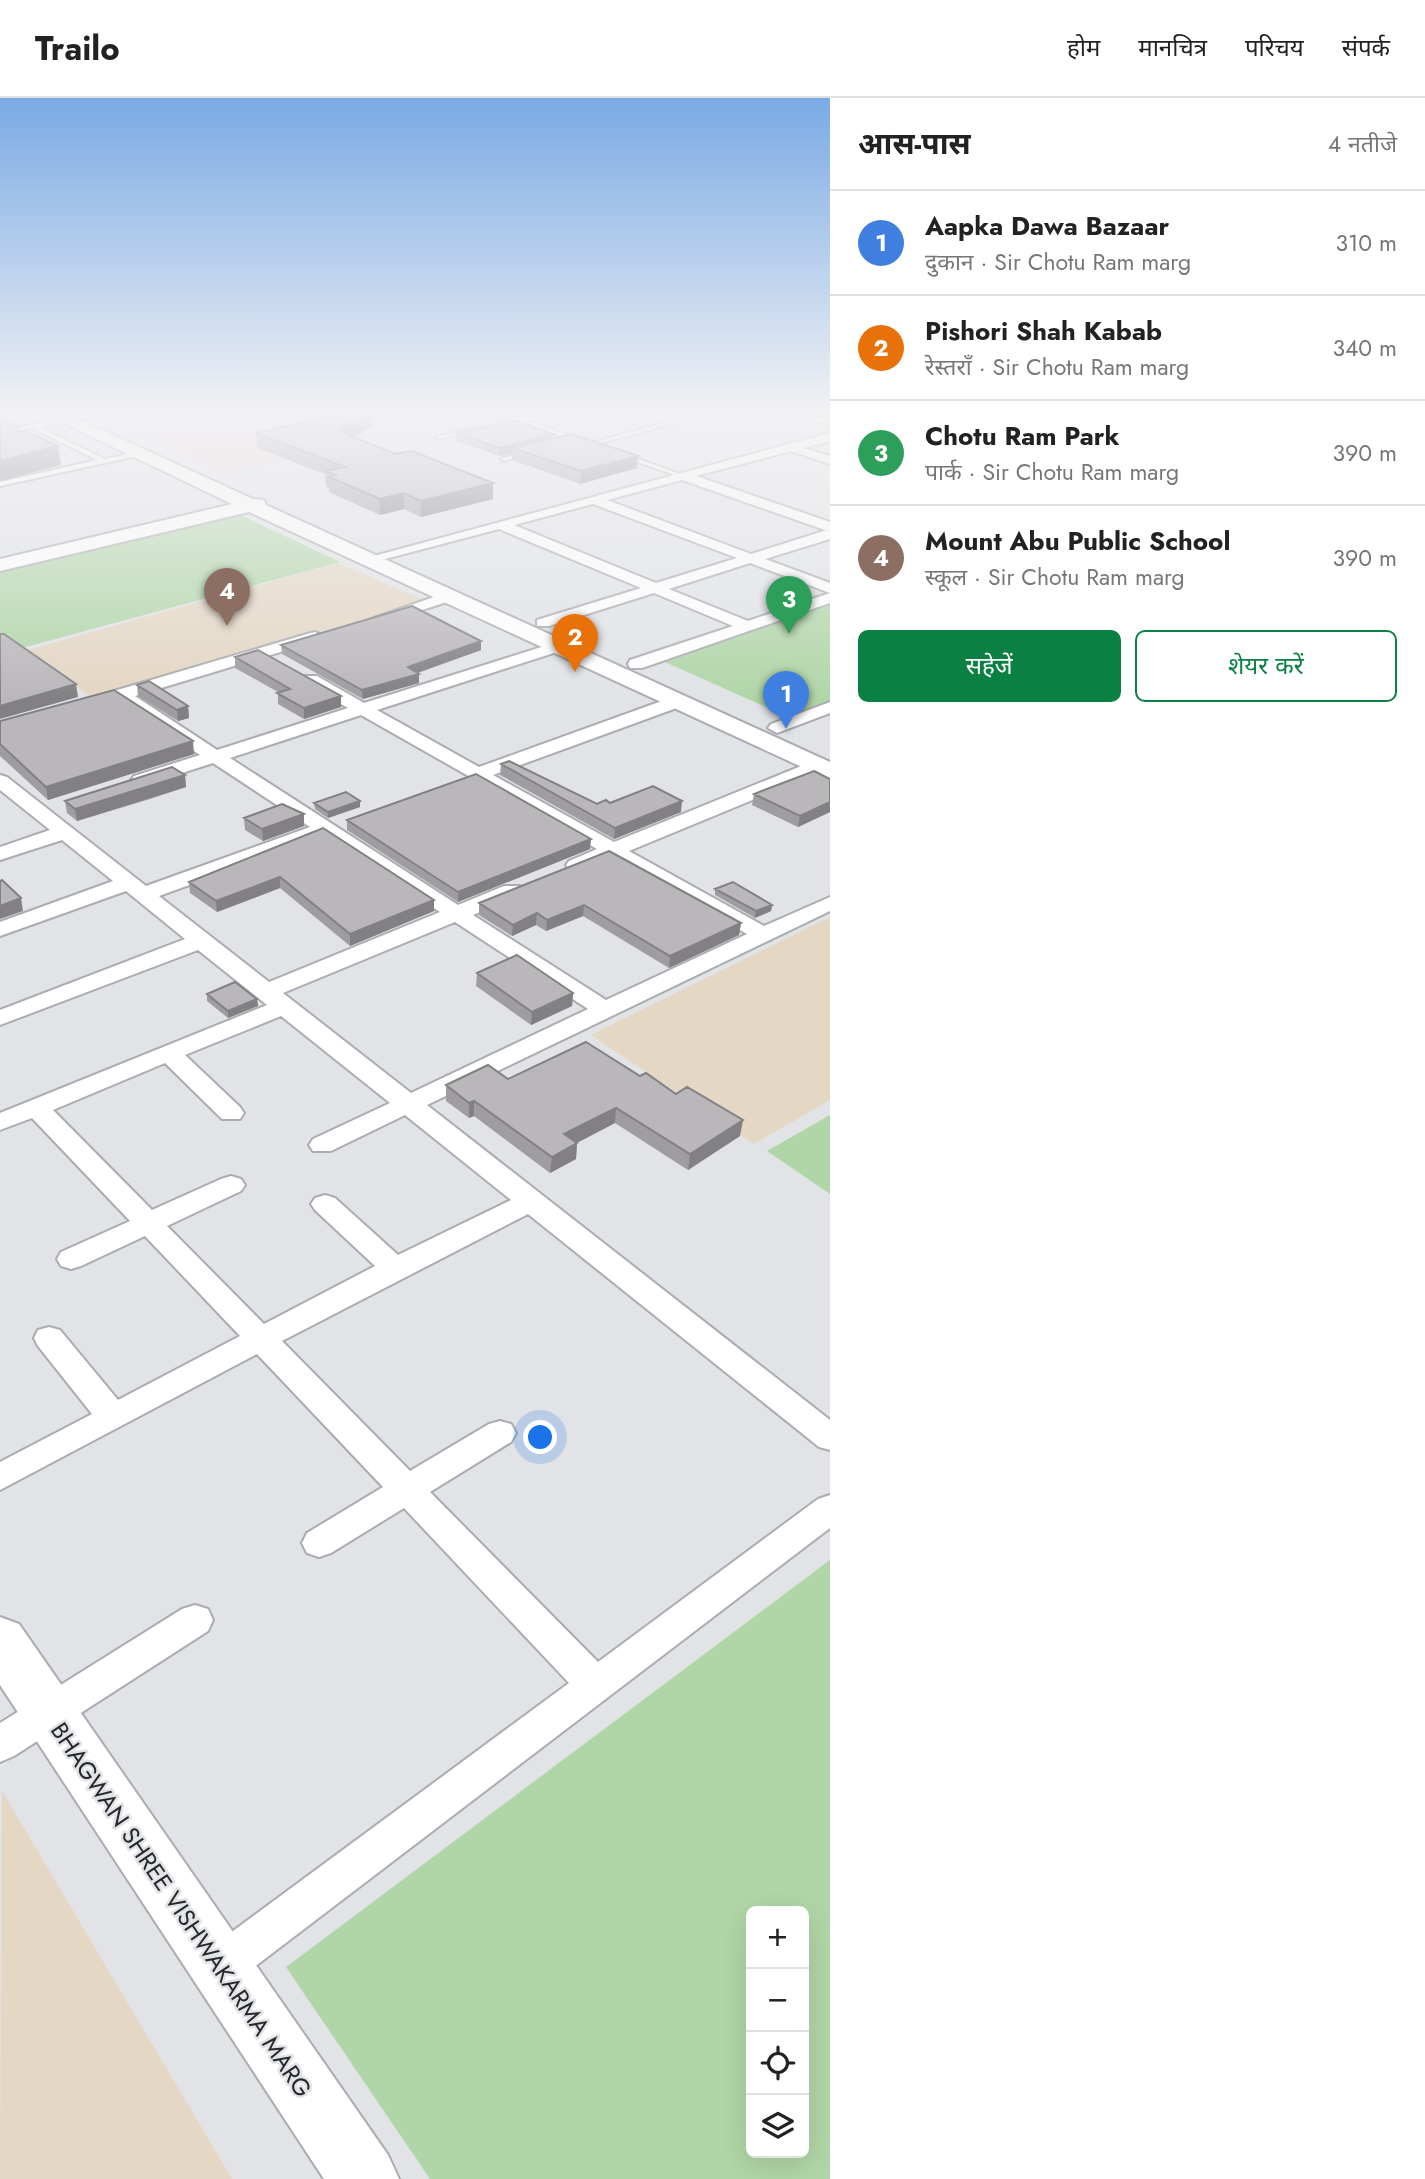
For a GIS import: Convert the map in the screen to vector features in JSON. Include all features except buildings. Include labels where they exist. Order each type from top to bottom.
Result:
[{"type":"street","points":[[0,565],[255,505]]},
{"type":"street","points":[[262,505],[376,557],[543,623],[777,728],[826,764]]},
{"type":"street","points":[[376,557],[575,505]]},
{"type":"street","points":[[608,505],[830,588]]},
{"type":"street","points":[[766,505],[830,527]]},
{"type":"street","points":[[500,525],[747,626]]},
{"type":"street","points":[[543,623],[830,534]]},
{"type":"street","points":[[376,557],[448,597],[677,702],[826,764]]},
{"type":"street","points":[[363,623],[448,597]]},
{"type":"street","points":[[636,664],[830,597]]},
{"type":"street","points":[[99,701],[325,634]]},
{"type":"street","points":[[127,784],[557,647]]},
{"type":"street","points":[[261,652],[764,935]]},
{"type":"street","points":[[121,695],[605,1010]]},
{"type":"street","points":[[452,783],[677,702]]},
{"type":"street","points":[[777,728],[830,708]]},
{"type":"street","points":[[553,874],[826,764]]},
{"type":"street","points":[[0,781],[830,1438]]},
{"type":"street","points":[[0,810],[65,804]]},
{"type":"street","points":[[0,929],[136,889],[351,819]]},
{"type":"street","points":[[0,854],[65,832]]},
{"type":"street","points":[[0,1122],[169,1053],[275,999],[457,914],[529,884]]},
{"type":"street","points":[[321,1145],[830,904]]},
{"type":"street","points":[[0,1018],[203,940]]},
{"type":"street","points":[[169,1053],[231,1113]]},
{"type":"street","points":[[36,1107],[595,1684]]},
{"type":"street","points":[[71,1259],[231,1185]]},
{"type":"street","points":[[0,1477],[395,1268],[531,1201]]},
{"type":"street","points":[[326,1204],[395,1268]]},
{"type":"street","points":[[49,1338],[114,1418]]},
{"type":"street","points":[[320,1543],[500,1433]]},
{"type":"street","points":[[221,1966],[830,1509]]},
{"type":"street","points":[[24,1729],[195,1620]]},
{"type":"street","name":"BHAGWAN SHREE VISHWAKARMA MARG","points":[[0,1640],[24,1729],[221,1966],[364,2179]]},
{"type":"shaded area","points":[[337,563],[427,601],[92,698],[24,651]]},
{"type":"shaded area","points":[[830,917],[830,1100],[754,1144],[591,1035]]},
{"type":"shaded area","points":[[2,1791],[232,2179],[0,2179]]},
{"type":"green space","points":[[239,514],[340,562],[22,648],[0,634],[0,572]]},
{"type":"green space","points":[[830,605],[830,703],[790,718],[665,662]]},
{"type":"green space","points":[[830,1115],[830,1194],[767,1151]]},
{"type":"green space","points":[[830,1560],[830,2179],[430,2179],[286,1967]]},
{"type":"place","name":"Mount Abu Public School","points":[[227,626]]},
{"type":"place","name":"Chotu Ram Park","points":[[789,634]]},
{"type":"place","name":"Pishori Shah Kabab","points":[[575,672]]},
{"type":"place","name":"Aapka Dawa Bazaar","points":[[786,729]]}]
